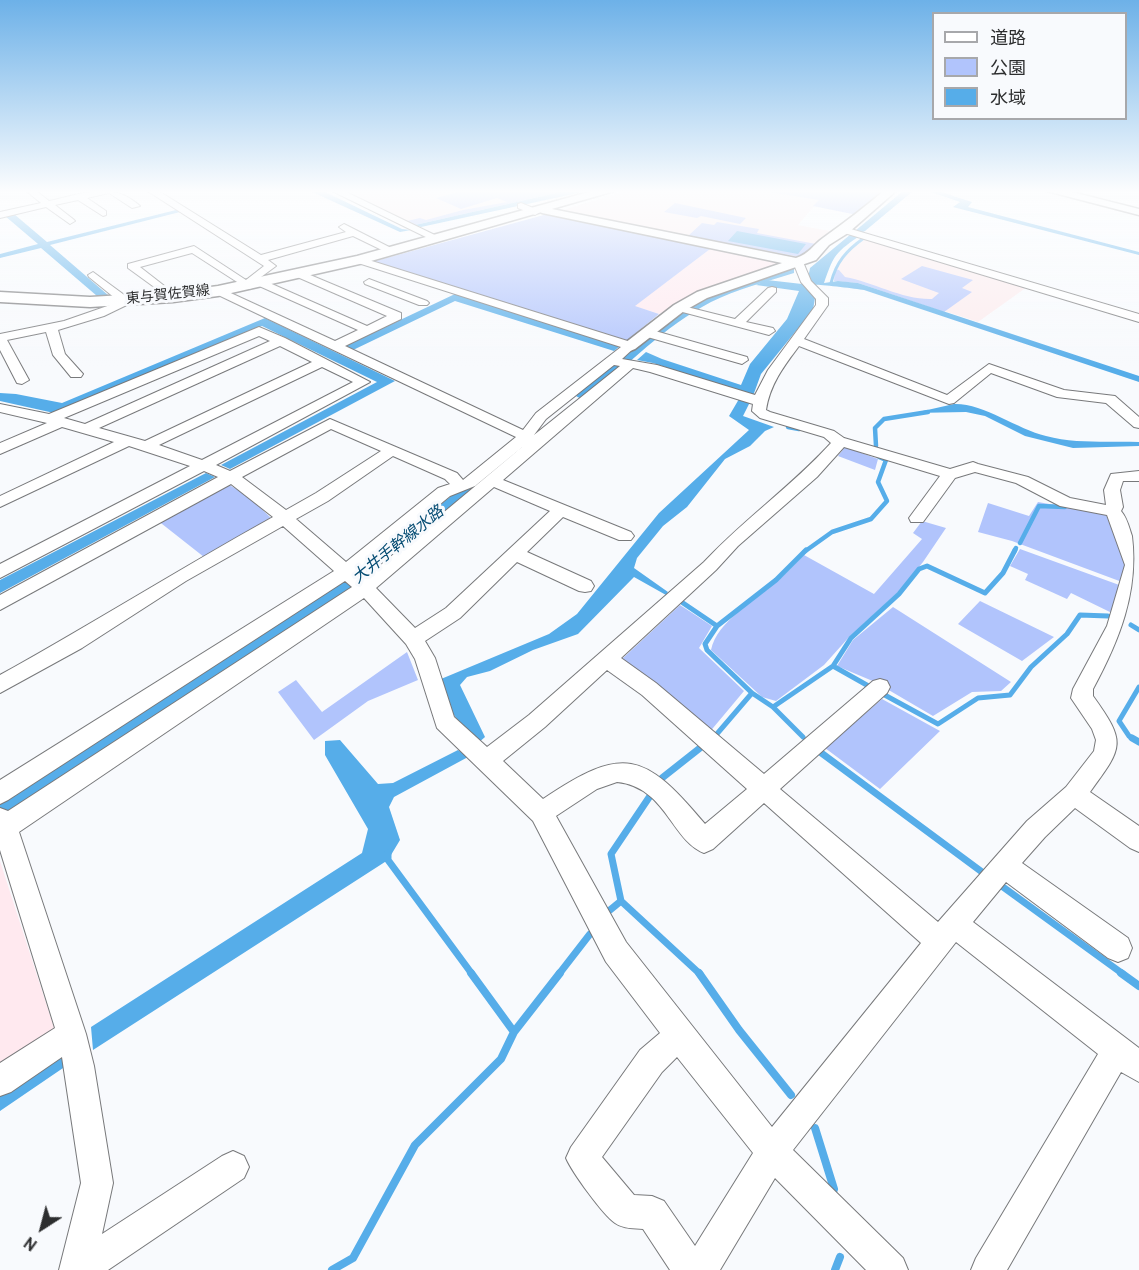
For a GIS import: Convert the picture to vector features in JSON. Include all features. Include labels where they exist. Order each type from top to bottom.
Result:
[{"type":"main road","name":"東与賀佐賀線","points":[[0,297],[90,302],[172,297],[254,284],[399,249]]},
{"type":"street","points":[[172,297],[132,266],[193,249]]},
{"type":"street","points":[[194,249],[254,284],[367,330]]},
{"type":"street","points":[[244,249],[271,266],[252,279],[254,284]]},
{"type":"street","points":[[260,259],[294,249]]},
{"type":"street","points":[[733,249],[798,262]]},
{"type":"street","points":[[76,1270],[97,1183],[79,1066],[71,1034],[2,823],[492,481],[531,440],[620,362],[630,346],[654,334],[686,309],[722,287],[798,262],[817,249]]},
{"type":"street","points":[[909,249],[1139,318]]},
{"type":"street","points":[[359,260],[630,346]]},
{"type":"street","points":[[700,1270],[772,1152],[1004,865],[1036,829],[1074,794],[1106,754],[1107,740],[1101,724],[1082,698],[1083,689],[1117,626],[1136,566],[1112,511],[1055,498],[1022,480],[974,467],[962,473],[950,474],[840,442],[829,434],[765,415],[759,411],[759,401],[769,379],[822,305],[822,298],[808,285],[798,262]]},
{"type":"street","points":[[299,274],[397,316],[335,346]]},
{"type":"street","points":[[22,380],[4,358],[0,338],[114,310],[126,300],[93,275]]},
{"type":"street","points":[[369,282],[423,303]]},
{"type":"street","points":[[403,313],[452,290]]},
{"type":"street","points":[[738,323],[772,290]]},
{"type":"street","points":[[218,291],[531,440]]},
{"type":"street","points":[[686,309],[769,331]]},
{"type":"street","points":[[51,327],[59,355],[76,374]]},
{"type":"street","points":[[0,449],[56,421],[259,331],[363,382],[0,572]]},
{"type":"street","points":[[654,334],[742,360]]},
{"type":"street","points":[[86,429],[281,341]]},
{"type":"street","points":[[798,341],[949,400],[988,368],[1062,394],[1110,399],[1139,424]]},
{"type":"street","points":[[146,446],[322,362]]},
{"type":"street","points":[[620,362],[652,368],[759,401]]},
{"type":"street","points":[[0,408],[146,446],[231,477],[259,496],[375,597],[413,639],[425,658],[445,722],[541,813],[616,952],[679,1035],[772,1152],[891,1270]]},
{"type":"street","points":[[0,603],[330,423],[451,476],[460,486]]},
{"type":"street","points":[[0,793],[353,580],[444,492],[469,483],[531,440]]},
{"type":"street","points":[[0,502],[128,441]]},
{"type":"street","points":[[487,760],[537,721],[607,659],[710,566],[732,542],[811,474],[840,442]]},
{"type":"street","points":[[0,686],[75,643],[180,577],[322,497],[392,450]]},
{"type":"street","points":[[917,518],[950,474]]},
{"type":"street","points":[[1112,511],[1115,507],[1112,490],[1117,477],[1139,476]]},
{"type":"street","points":[[492,481],[626,536]]},
{"type":"street","points":[[413,639],[453,613],[561,510]]},
{"type":"street","points":[[515,554],[585,586]]},
{"type":"street","points":[[607,659],[650,689],[764,789],[947,933],[1128,1058],[988,1270]]},
{"type":"street","points":[[541,813],[592,781],[616,771],[641,775],[666,797],[704,841],[877,690]]},
{"type":"street","points":[[1074,794],[1139,840]]},
{"type":"street","points":[[1004,865],[1118,948]]},
{"type":"street","points":[[0,1081],[71,1034]]},
{"type":"street","points":[[679,1035],[651,1061],[582,1158],[626,1211],[652,1213],[691,1270]]},
{"type":"street","points":[[76,1270],[233,1167]]},
{"type":"shaded area","points":[[710,249],[728,249],[788,263],[703,290],[659,314],[634,306]]},
{"type":"shaded area","points":[[749,249],[810,249],[806,254],[794,258]]},
{"type":"shaded area","points":[[900,249],[1027,287],[978,322],[859,283],[834,281],[835,269],[848,250]]},
{"type":"shaded area","points":[[0,861],[56,1034],[0,1071]]},
{"type":"green space","points":[[419,249],[710,249],[635,306],[659,314],[625,342],[372,262]]},
{"type":"green space","points":[[759,249],[811,249],[800,257]]},
{"type":"green space","points":[[922,266],[973,280],[962,288],[972,292],[944,312],[858,283],[834,281],[835,269],[845,277],[899,294],[932,299],[939,293],[901,279]]},
{"type":"green space","points":[[845,447],[878,459],[875,470],[838,456]]},
{"type":"green space","points":[[226,483],[248,496],[271,518],[204,557],[157,520]]},
{"type":"green space","points":[[1038,502],[1106,514],[1125,564],[1122,582],[1012,541],[978,532],[988,503],[1029,516]]},
{"type":"green space","points":[[922,521],[946,528],[923,562],[898,592],[850,636],[824,665],[776,701],[762,697],[711,650],[721,630],[729,621],[780,579],[804,555],[874,594],[922,539],[913,533]]},
{"type":"green space","points":[[1020,549],[1122,586],[1114,614],[1071,593],[1067,599],[1025,580],[1028,574],[1010,566]]},
{"type":"green space","points":[[980,601],[1054,637],[1022,661],[958,624]]},
{"type":"green space","points":[[680,605],[712,626],[699,648],[744,691],[708,734],[622,659]]},
{"type":"green space","points":[[893,607],[1011,682],[1001,691],[972,692],[933,716],[875,682],[837,666],[853,640]]},
{"type":"green space","points":[[407,652],[418,680],[368,701],[314,740],[278,692],[296,680],[322,712]]},
{"type":"green space","points":[[882,699],[940,731],[880,789],[825,748]]},
{"type":"water","points":[[18,249],[36,249],[0,258],[0,254]]},
{"type":"water","points":[[42,249],[55,249],[108,295],[97,296]]},
{"type":"water","points":[[773,249],[802,249],[798,254]]},
{"type":"water","points":[[833,249],[842,249],[835,257],[824,283],[838,281],[858,283],[1139,376],[1139,382],[864,290],[814,285],[808,278],[810,268]]},
{"type":"water","points":[[1117,249],[1129,249],[1139,252],[1139,255]]},
{"type":"water","points":[[767,280],[802,284],[815,298],[813,310],[761,374],[753,396],[653,363],[637,360],[646,352],[741,385],[750,364],[787,319],[799,291],[756,285]]},
{"type":"water","points":[[455,294],[620,346],[614,351],[455,301],[351,351],[343,347]]},
{"type":"water","points":[[265,318],[395,381],[230,469],[221,465],[377,382],[262,326],[54,413],[0,401],[0,393],[62,403]]},
{"type":"water","points":[[739,399],[750,402],[743,416],[774,427],[765,431],[750,446],[725,459],[687,507],[663,526],[637,558],[634,568],[668,592],[666,595],[634,577],[578,634],[533,650],[490,671],[467,677],[460,685],[485,737],[477,744],[453,714],[441,679],[549,634],[577,614],[659,513],[749,430],[729,416]]},
{"type":"water","points":[[954,404],[977,408],[1035,433],[1057,439],[1139,442],[1139,446],[1073,448],[1025,436],[985,416],[966,412],[914,413]]},
{"type":"water","points":[[206,473],[215,477],[0,593],[0,580]]},
{"type":"water","points":[[340,740],[378,784],[393,783],[458,750],[468,757],[394,797],[389,807],[400,840],[388,860],[93,1050],[91,1027],[362,853],[368,829],[325,755],[325,741]]},
{"type":"water","points":[[61,1049],[66,1066],[0,1111],[0,1089]]},
{"type":"waterway","points":[[831,283],[836,269],[850,249]]},
{"type":"waterway","name":"大井手幹線水路","points":[[583,396],[654,336],[699,304],[732,289],[790,271]]},
{"type":"waterway","points":[[876,446],[875,428],[884,419],[928,412]]},
{"type":"waterway","points":[[788,427],[799,429]]},
{"type":"waterway","points":[[804,552],[832,532],[871,519],[887,501],[878,482],[886,460],[879,457]]},
{"type":"waterway","name":"大井手幹線水路","points":[[0,816],[346,590],[493,470]]},
{"type":"waterway","points":[[1020,543],[1039,506],[1065,507]]},
{"type":"waterway","points":[[833,666],[851,638],[899,594],[919,569],[927,566],[985,593],[1003,573],[1015,550]]},
{"type":"waterway","points":[[717,626],[776,580],[804,552]]},
{"type":"waterway","points":[[683,603],[717,626]]},
{"type":"waterway","points":[[881,693],[938,724],[978,698],[1010,695],[1031,667],[1067,634],[1080,615],[1108,616]]},
{"type":"waterway","points":[[1131,625],[1139,630]]},
{"type":"waterway","points":[[717,626],[705,644],[707,650],[752,693]]},
{"type":"waterway","points":[[773,707],[833,666]]},
{"type":"waterway","points":[[833,666],[872,688]]},
{"type":"waterway","points":[[1134,739],[1129,736],[1119,721],[1139,687]]},
{"type":"waterway","points":[[716,735],[752,693]]},
{"type":"waterway","points":[[752,693],[773,707]]},
{"type":"waterway","points":[[773,707],[803,737]]},
{"type":"waterway","points":[[1132,738],[1139,742]]},
{"type":"waterway","points":[[662,778],[700,748]]},
{"type":"waterway","points":[[820,752],[982,872]]},
{"type":"waterway","points":[[621,901],[611,854],[650,796]]},
{"type":"waterway","points":[[388,853],[388,860],[472,974]]},
{"type":"waterway","points":[[1003,887],[1123,974]]},
{"type":"waterway","points":[[610,910],[621,901]]},
{"type":"waterway","points":[[621,901],[699,973]]},
{"type":"waterway","points":[[559,974],[590,934]]},
{"type":"waterway","points":[[471,973],[514,1032]]},
{"type":"waterway","points":[[514,1032],[560,973]]},
{"type":"waterway","points":[[699,973],[739,1030],[791,1095]]},
{"type":"waterway","points":[[1121,973],[1139,986]]},
{"type":"waterway","points":[[332,1270],[353,1258],[415,1145],[501,1059],[514,1032]]},
{"type":"waterway","points":[[815,1128],[834,1189]]},
{"type":"waterway","points":[[835,1270],[840,1257]]}]
